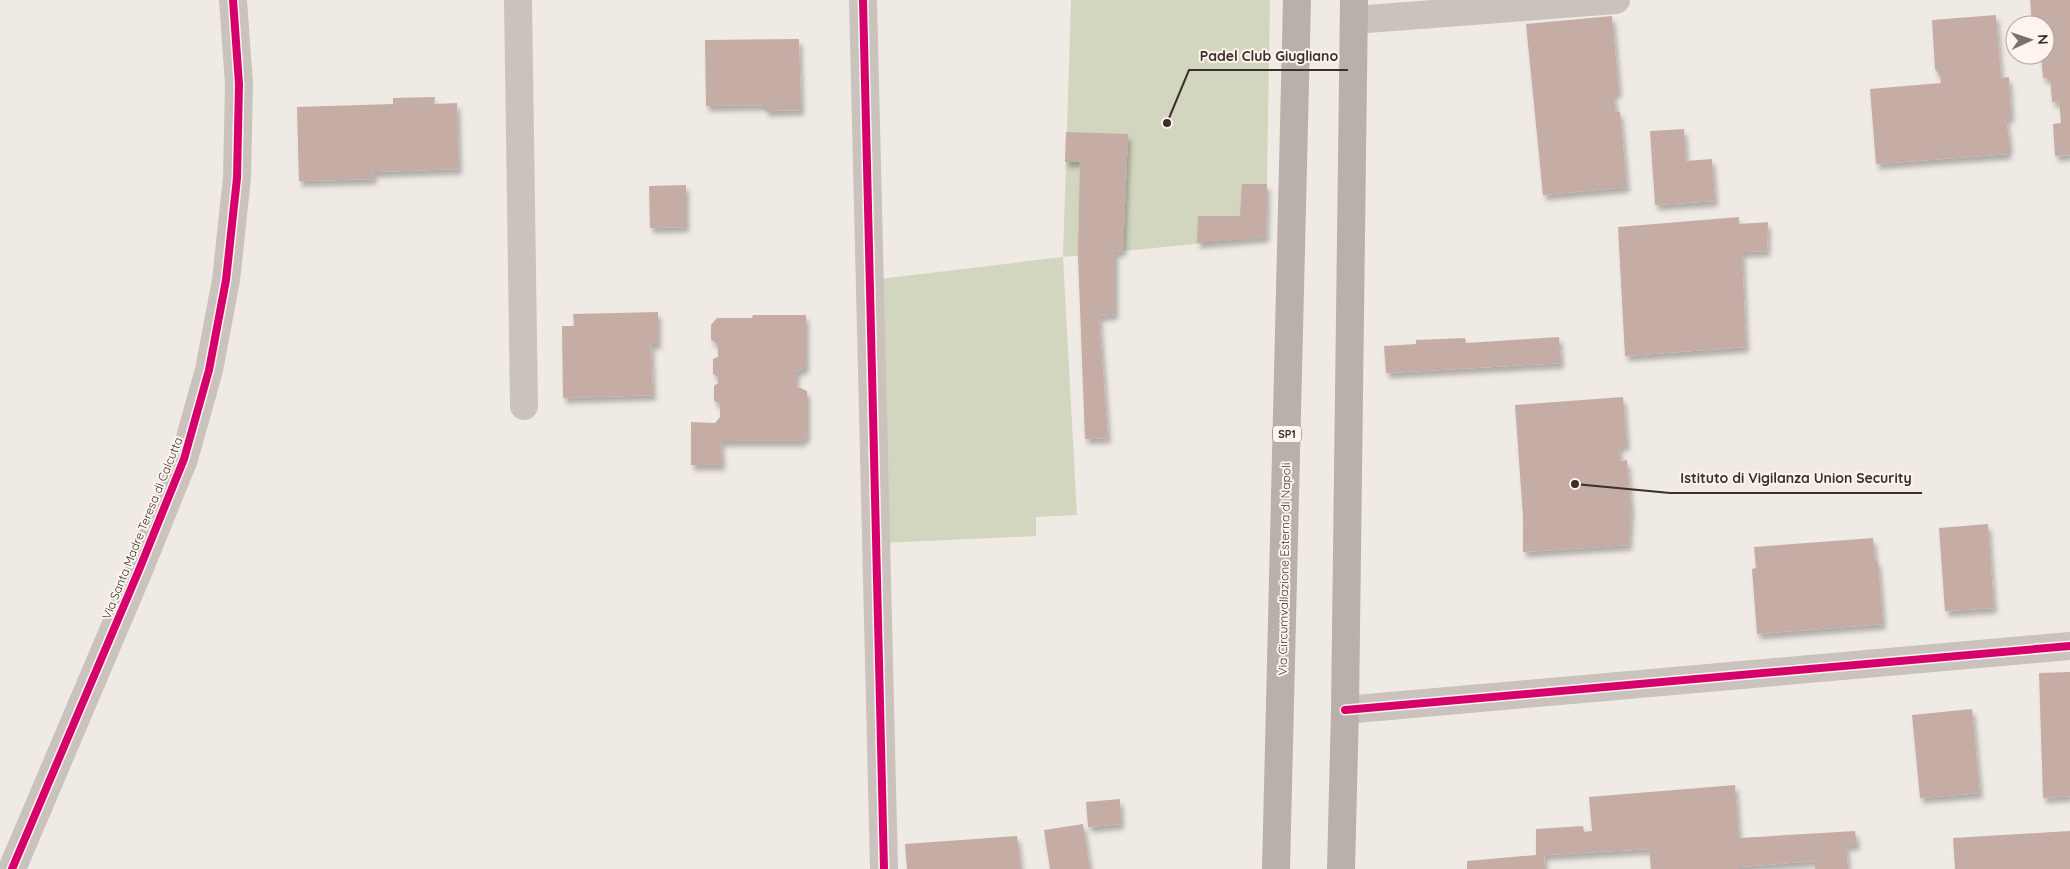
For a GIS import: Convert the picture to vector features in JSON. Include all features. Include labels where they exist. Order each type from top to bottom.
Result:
[{"type":"main road","name":"Via Circumvallazione Esterna di Napoli","points":[[1276,869],[1297,0]]},
{"type":"main road","points":[[1341,869],[1345,710],[1354,10]]},
{"type":"street","name":"Via Santa Madre Teresa di Calcutta","points":[[12,869],[139,570],[180,468],[209,370],[226,280],[237,178],[239,84],[233,0]]},
{"type":"street","points":[[518,0],[524,406]]},
{"type":"street","points":[[864,0],[884,869]]},
{"type":"street","points":[[1354,10],[1616,0]]},
{"type":"street","points":[[1345,710],[2070,646]]},
{"type":"green space","points":[[1071,0],[1270,0],[1266,237],[1063,257]]},
{"type":"green space","points":[[1063,257],[1077,515],[1036,517],[1036,536],[882,543],[879,279]]},
{"type":"building","points":[[2030,0],[2070,0],[2070,155],[2055,156],[2053,124],[2061,123],[2059,101],[2052,102],[2050,78],[2043,78],[2042,65],[2055,65],[2055,15],[2031,15]]},
{"type":"building","points":[[1996,15],[2001,78],[2009,77],[2011,117],[2006,118],[2010,148],[2008,148],[2008,154],[1876,164],[1870,89],[1941,83],[1940,76],[1935,69],[1932,20]]},
{"type":"building","points":[[1612,16],[1619,92],[1613,93],[1616,112],[1620,112],[1627,187],[1543,195],[1526,24]]},
{"type":"building","points":[[799,39],[801,110],[765,111],[765,105],[706,106],[705,40]]},
{"type":"building","points":[[435,97],[434,104],[457,103],[459,169],[373,172],[374,179],[299,181],[297,107],[393,104],[393,98]]},
{"type":"building","points":[[1684,129],[1686,161],[1712,159],[1715,201],[1655,205],[1650,131]]},
{"type":"building","points":[[1066,132],[1128,134],[1123,251],[1115,252],[1115,314],[1099,316],[1108,438],[1085,439],[1078,256],[1080,162],[1065,162]]},
{"type":"building","points":[[1242,184],[1267,184],[1266,237],[1197,243],[1198,216],[1240,216]]},
{"type":"building","points":[[686,185],[686,227],[650,228],[649,186]]},
{"type":"building","points":[[1739,217],[1739,224],[1768,222],[1767,251],[1742,252],[1746,347],[1625,356],[1618,227]]},
{"type":"building","points":[[658,312],[658,344],[651,344],[653,395],[563,398],[562,326],[574,326],[573,314]]},
{"type":"building","points":[[753,315],[806,315],[806,367],[796,372],[796,386],[807,391],[807,436],[801,441],[721,441],[722,465],[691,465],[691,422],[715,423],[720,417],[720,404],[714,401],[714,386],[718,383],[718,377],[713,374],[713,359],[718,357],[718,344],[711,340],[711,325],[717,318],[752,318]]},
{"type":"building","points":[[1559,337],[1561,363],[1386,373],[1384,346],[1416,344],[1416,340],[1465,338],[1466,343]]},
{"type":"building","points":[[1623,397],[1627,445],[1619,446],[1620,461],[1627,460],[1631,508],[1629,545],[1523,552],[1523,516],[1515,405]]},
{"type":"building","points":[[1988,524],[1994,608],[1945,611],[1939,528]]},
{"type":"building","points":[[1873,538],[1875,561],[1878,561],[1883,624],[1757,634],[1752,569],[1756,568],[1754,547]]},
{"type":"building","points":[[2070,672],[2070,796],[2043,798],[2039,673]]},
{"type":"building","points":[[1972,709],[1980,793],[1920,798],[1912,715]]},
{"type":"building","points":[[1735,785],[1739,838],[1855,831],[1857,845],[1846,845],[1848,869],[1815,869],[1815,861],[1739,867],[1739,869],[1651,869],[1649,849],[1544,855],[1545,869],[1467,869],[1467,861],[1536,855],[1536,829],[1583,826],[1584,832],[1592,831],[1589,797]]},
{"type":"building","points":[[1120,799],[1121,824],[1088,827],[1086,802]]},
{"type":"building","points":[[1083,824],[1090,869],[1050,869],[1044,830]]},
{"type":"building","points":[[2070,831],[2070,869],[1955,869],[1953,838]]},
{"type":"building","points":[[1017,836],[1021,869],[907,869],[905,844]]},
{"type":"cycle path","points":[[12,869],[184,459],[209,370],[226,280],[237,178],[239,84],[233,0]]},
{"type":"cycle path","points":[[863,0],[884,869]]},
{"type":"cycle path","points":[[1345,710],[2070,646]]},
{"type":"place","name":"Padel Club Giugliano","points":[[1167,123]]},
{"type":"place","name":"Istituto di Vigilanza Union Security","points":[[1575,484]]}]
